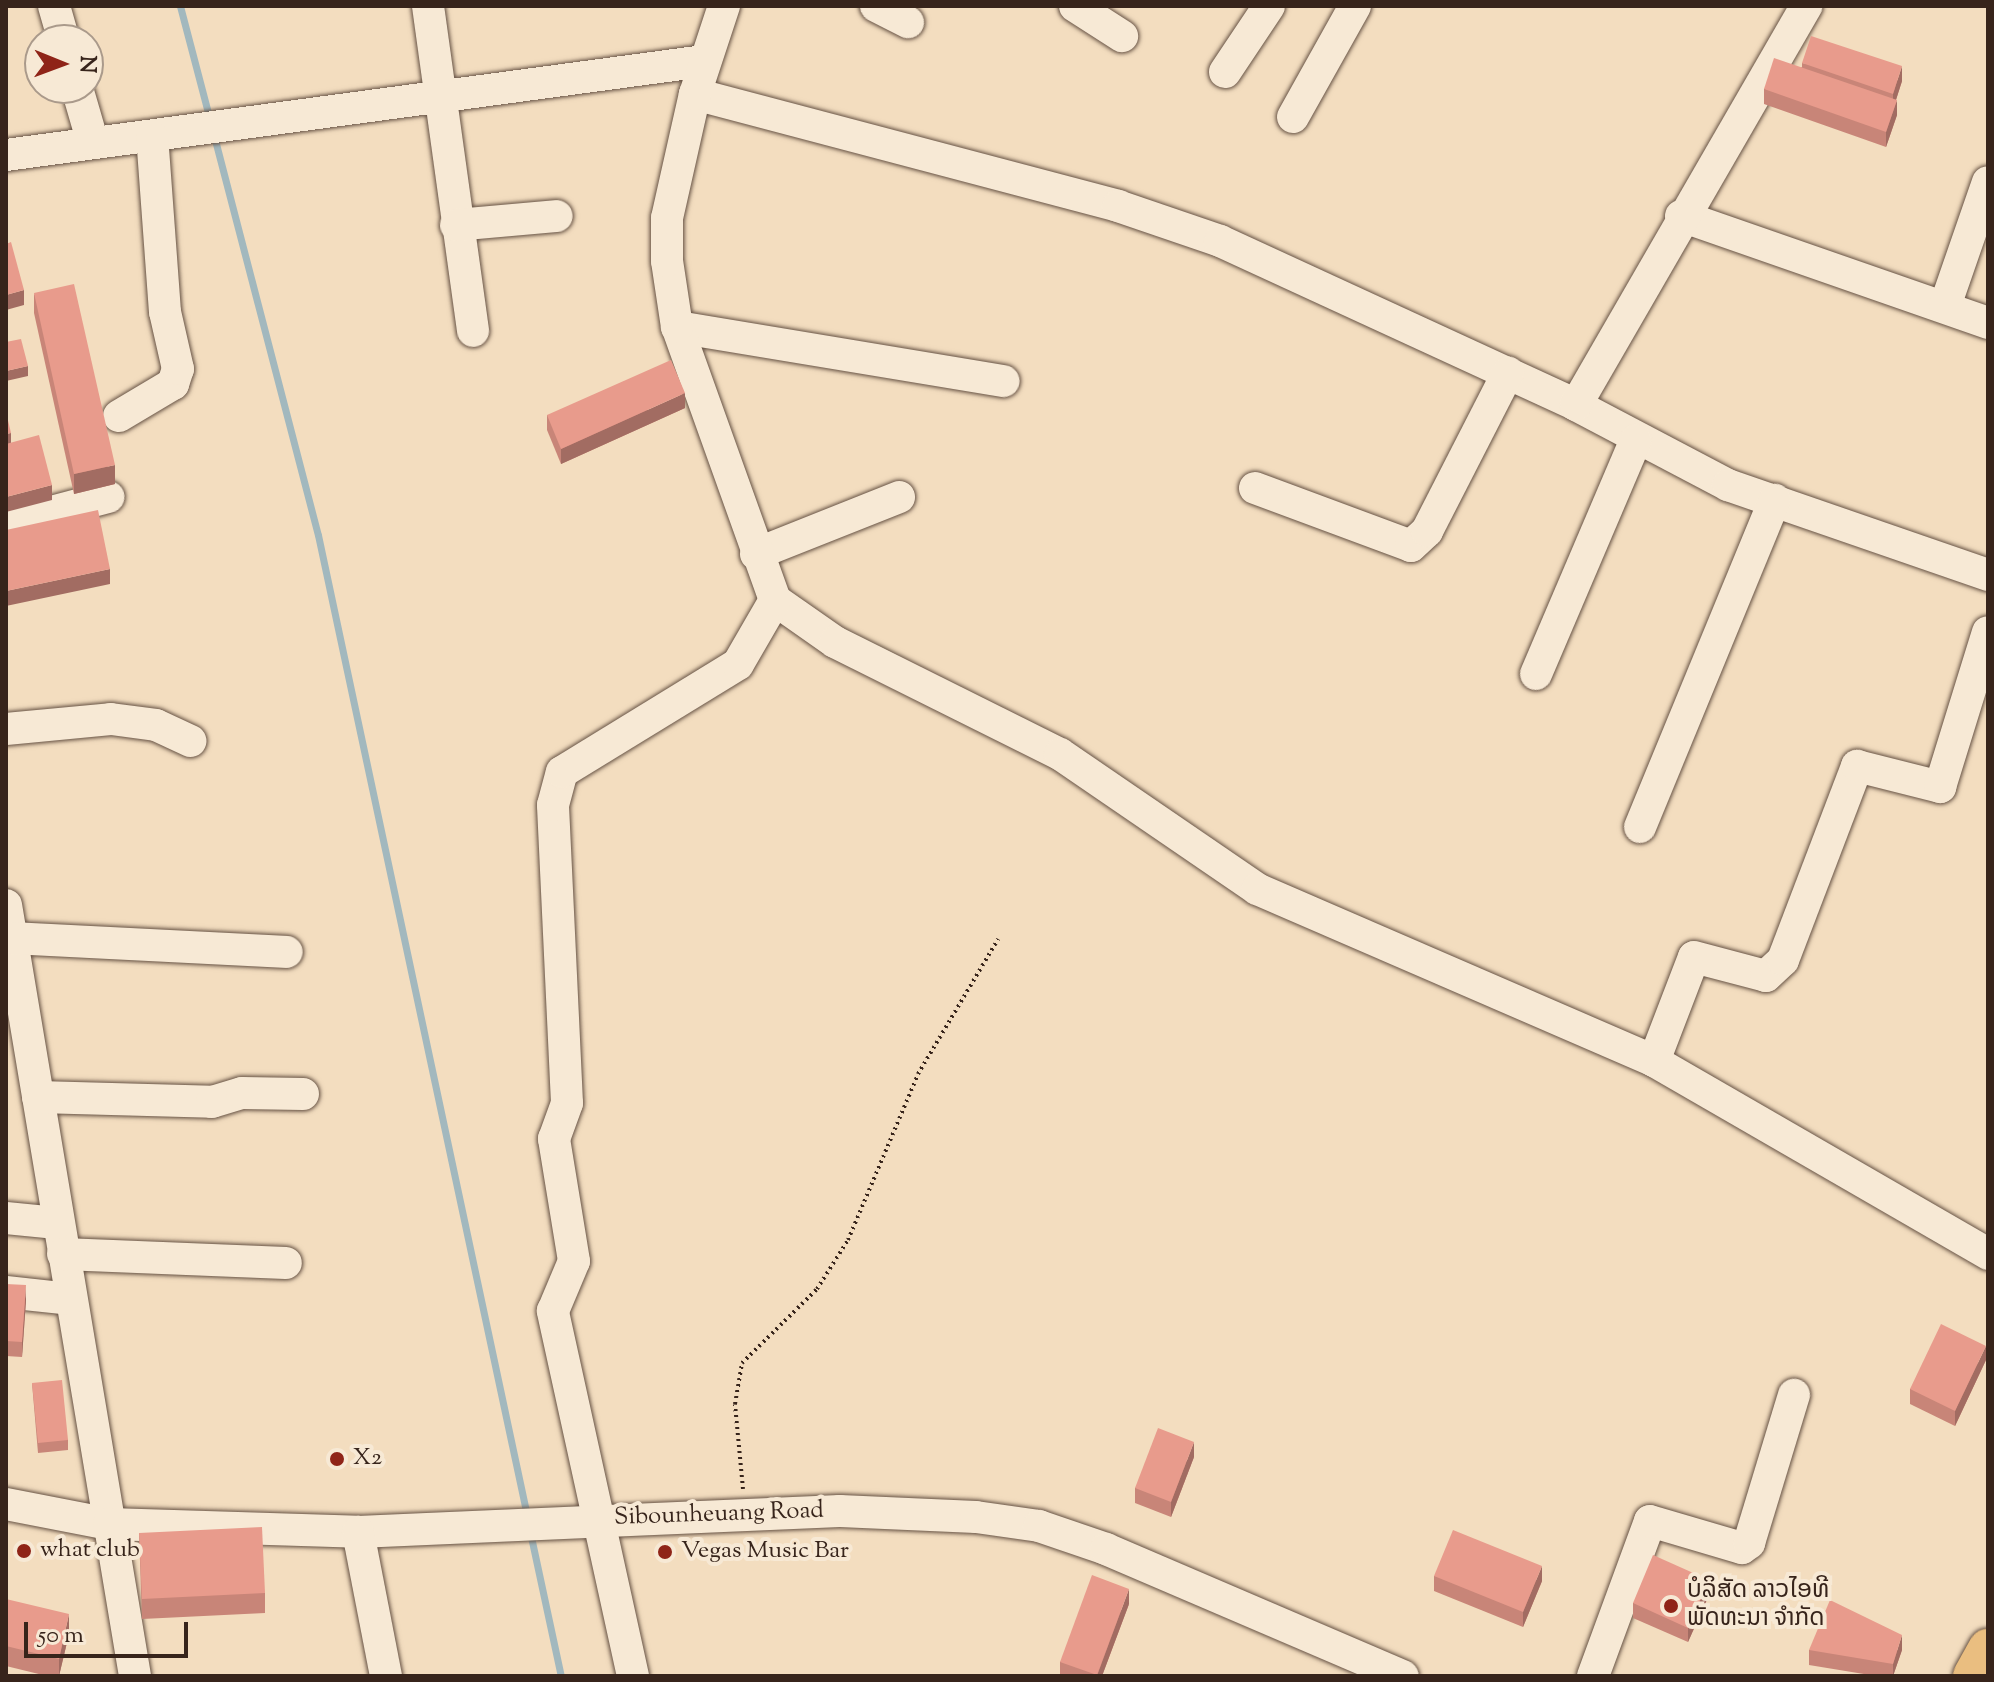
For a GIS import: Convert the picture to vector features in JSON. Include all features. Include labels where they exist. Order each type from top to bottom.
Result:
[{"type":"main road","points":[[1973,1676],[1988,1649]]},
{"type":"street","points":[[428,6],[437,99],[473,331]]},
{"type":"street","points":[[724,6],[695,94],[667,218],[677,327],[775,600],[835,642],[1003,722],[1125,796],[1257,889],[1654,1061],[1988,1254]]},
{"type":"street","points":[[876,6],[908,22]]},
{"type":"street","points":[[1075,6],[1122,36]]},
{"type":"street","points":[[1225,72],[1269,6]]},
{"type":"street","points":[[1293,117],[1355,6]]},
{"type":"street","points":[[1576,405],[1681,216],[1806,6]]},
{"type":"street","points":[[6,155],[704,61]]},
{"type":"street","points":[[695,94],[1118,206],[1220,241],[1576,405],[1636,440],[1775,500],[1988,575]]},
{"type":"street","points":[[82,104],[93,143]]},
{"type":"street","points":[[119,416],[173,384],[178,369],[165,312],[163,135]]},
{"type":"street","points":[[1945,306],[1988,182]]},
{"type":"street","points":[[456,225],[557,216]]},
{"type":"street","points":[[1681,216],[1988,323]]},
{"type":"street","points":[[677,327],[1004,381]]},
{"type":"street","points":[[1255,488],[1411,546],[1427,531],[1508,373]]},
{"type":"street","points":[[1536,674],[1636,440]]},
{"type":"street","points":[[6,524],[108,497]]},
{"type":"street","points":[[756,554],[899,497]]},
{"type":"street","points":[[1640,827],[1775,500]]},
{"type":"street","points":[[633,1676],[591,1520],[553,1311],[574,1261],[554,1139],[567,1103],[554,788],[562,772],[738,664],[775,600]]},
{"type":"street","points":[[1654,1061],[1694,957],[1766,976],[1783,960],[1857,766],[1940,787],[1988,632]]},
{"type":"street","points":[[6,729],[111,719],[156,725],[190,741]]},
{"type":"street","points":[[6,905],[12,938],[18,1038],[38,1097],[135,1676]]},
{"type":"street","points":[[12,938],[287,952]]},
{"type":"street","points":[[38,1097],[212,1102],[242,1093],[303,1094]]},
{"type":"street","points":[[6,1218],[60,1239],[286,1263]]},
{"type":"street","points":[[6,1292],[70,1299]]},
{"type":"street","points":[[1593,1676],[1650,1521],[1742,1548],[1749,1543],[1794,1395]]},
{"type":"street","name":"Sibounheuang Road","points":[[6,1499],[109,1524],[358,1532],[741,1513],[882,1512],[1039,1526],[1403,1676]]},
{"type":"street","points":[[358,1532],[386,1676]]},
{"type":"path","points":[[741,1513],[735,1404],[742,1363],[817,1289],[848,1240],[918,1074],[998,939]]},
{"type":"building","points":[[1811,36],[1902,66],[1893,94],[1802,63]]},
{"type":"building","points":[[1774,58],[1897,100],[1886,132],[1764,89]]},
{"type":"building","points":[[11,242],[24,290],[6,295],[6,244]]},
{"type":"building","points":[[74,284],[115,465],[74,474],[34,293]]},
{"type":"building","points":[[21,339],[28,366],[6,371],[6,342]]},
{"type":"building","points":[[671,360],[685,393],[561,449],[547,415]]},
{"type":"building","points":[[6,412],[11,433],[6,434]]},
{"type":"building","points":[[39,435],[52,485],[6,497],[6,444]]},
{"type":"building","points":[[98,510],[110,569],[6,591],[6,530]]},
{"type":"building","points":[[6,1284],[26,1285],[22,1342],[6,1341]]},
{"type":"building","points":[[1941,1324],[1986,1346],[1955,1411],[1910,1389]]},
{"type":"building","points":[[62,1380],[68,1440],[38,1443],[32,1383]]},
{"type":"building","points":[[1158,1428],[1194,1442],[1171,1502],[1135,1488]]},
{"type":"building","points":[[262,1527],[265,1593],[142,1599],[139,1533]]},
{"type":"building","points":[[1453,1530],[1542,1566],[1523,1612],[1434,1576]]},
{"type":"building","name":"ບໍລິສັດ ລາວໄອທີ ພັດທະນາ ຈຳກັດ","points":[[1653,1555],[1709,1580],[1688,1628],[1633,1603]]},
{"type":"building","points":[[1092,1575],[1129,1589],[1097,1675],[1060,1662]]},
{"type":"building","points":[[6,1599],[69,1614],[59,1659],[6,1646]]},
{"type":"building","points":[[1830,1600],[1902,1635],[1893,1664],[1809,1650]]},
{"type":"waterway","points":[[180,6],[210,120]]},
{"type":"waterway","points":[[214,136],[318,535],[527,1516]]},
{"type":"waterway","points":[[530,1532],[561,1676]]},
{"type":"place","name":"X2","points":[[337,1459]]},
{"type":"place","name":"what club","points":[[24,1551]]},
{"type":"place","name":"Vegas Music Bar","points":[[665,1552]]},
{"type":"place","name":"ບໍລິສັດ ລາວໄອທີ ພັດທະນາ ຈຳກັດ","points":[[1671,1606]]}]
